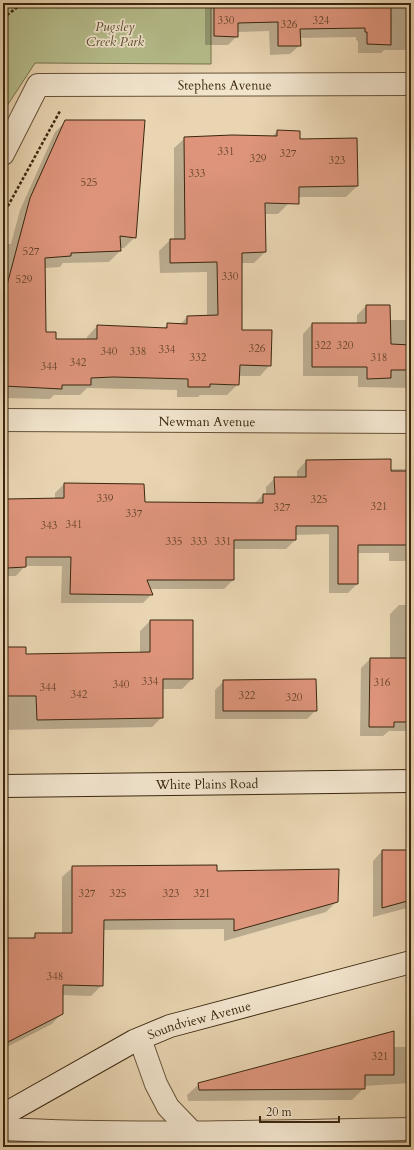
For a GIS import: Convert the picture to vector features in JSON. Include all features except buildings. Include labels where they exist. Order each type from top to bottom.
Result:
[{"type":"street","name":"Stephens Avenue","points":[[3,154],[38,85],[411,84]]},
{"type":"street","name":"Newman Avenue","points":[[3,420],[411,422]]},
{"type":"street","name":"White Plains Road","points":[[3,786],[411,781]]},
{"type":"street","name":"Soundview Avenue","points":[[3,1116],[140,1038],[170,1026],[411,962]]},
{"type":"street","points":[[140,1038],[156,1084],[168,1107],[193,1133]]},
{"type":"street","points":[[3,1129],[62,1132],[193,1133],[411,1129]]},
{"type":"path","points":[[3,18],[23,3]]},
{"type":"path","points":[[3,214],[60,111],[67,111]]},
{"type":"green space","name":"Pugsley Creek Park","points":[[3,3],[211,3],[211,64],[35,63],[3,112]]}]
